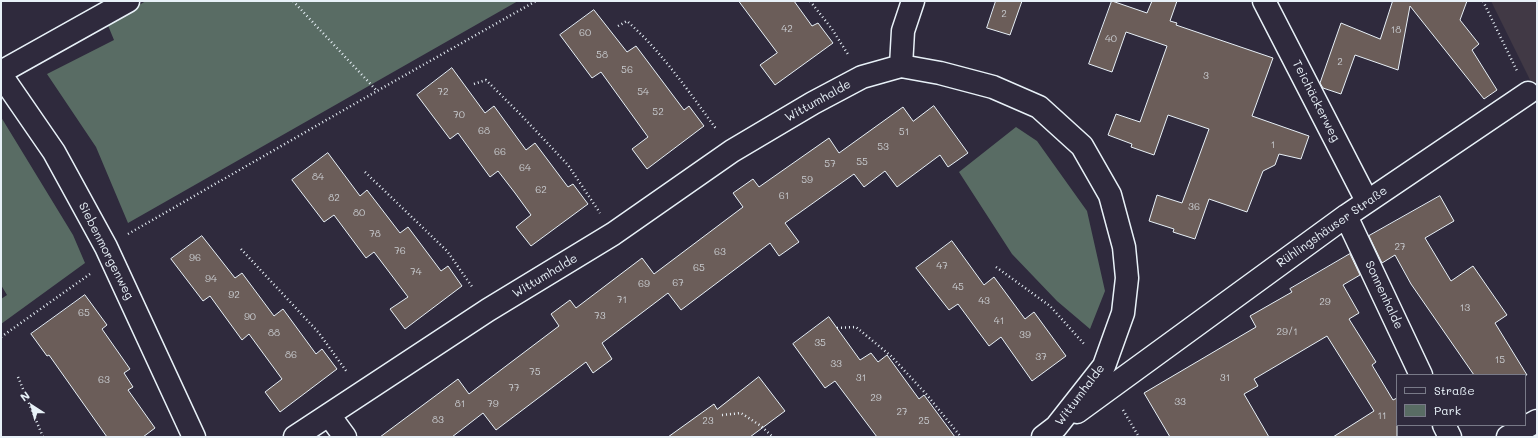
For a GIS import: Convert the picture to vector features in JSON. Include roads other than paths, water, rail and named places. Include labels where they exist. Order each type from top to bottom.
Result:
[{"type":"street","points":[[1,72],[128,1]]},
{"type":"street","points":[[901,66],[903,31],[913,1]]},
{"type":"street","name":"Teichäckerweg","points":[[1264,1],[1368,201]]},
{"type":"street","name":"Wittumhalde","points":[[295,437],[488,310],[613,234],[732,151],[813,103],[862,77],[901,66],[940,73],[993,87],[1039,107],[1082,146],[1110,195],[1124,246],[1127,278],[1122,313],[1104,366],[1050,432]]},
{"type":"street","name":"Siebenmorgenweg","points":[[1,75],[54,152],[108,253],[194,437]]},
{"type":"street","name":"Rühlingshäuser Straße","points":[[1050,432],[1346,216],[1528,94]]},
{"type":"street","name":"Sonnenhalde","points":[[1346,216],[1421,374]]},
{"type":"street","points":[[329,415],[345,437]]},
{"type":"street","points":[[1508,437],[1537,421]]},
{"type":"street","points":[[1444,426],[1450,437]]}]
